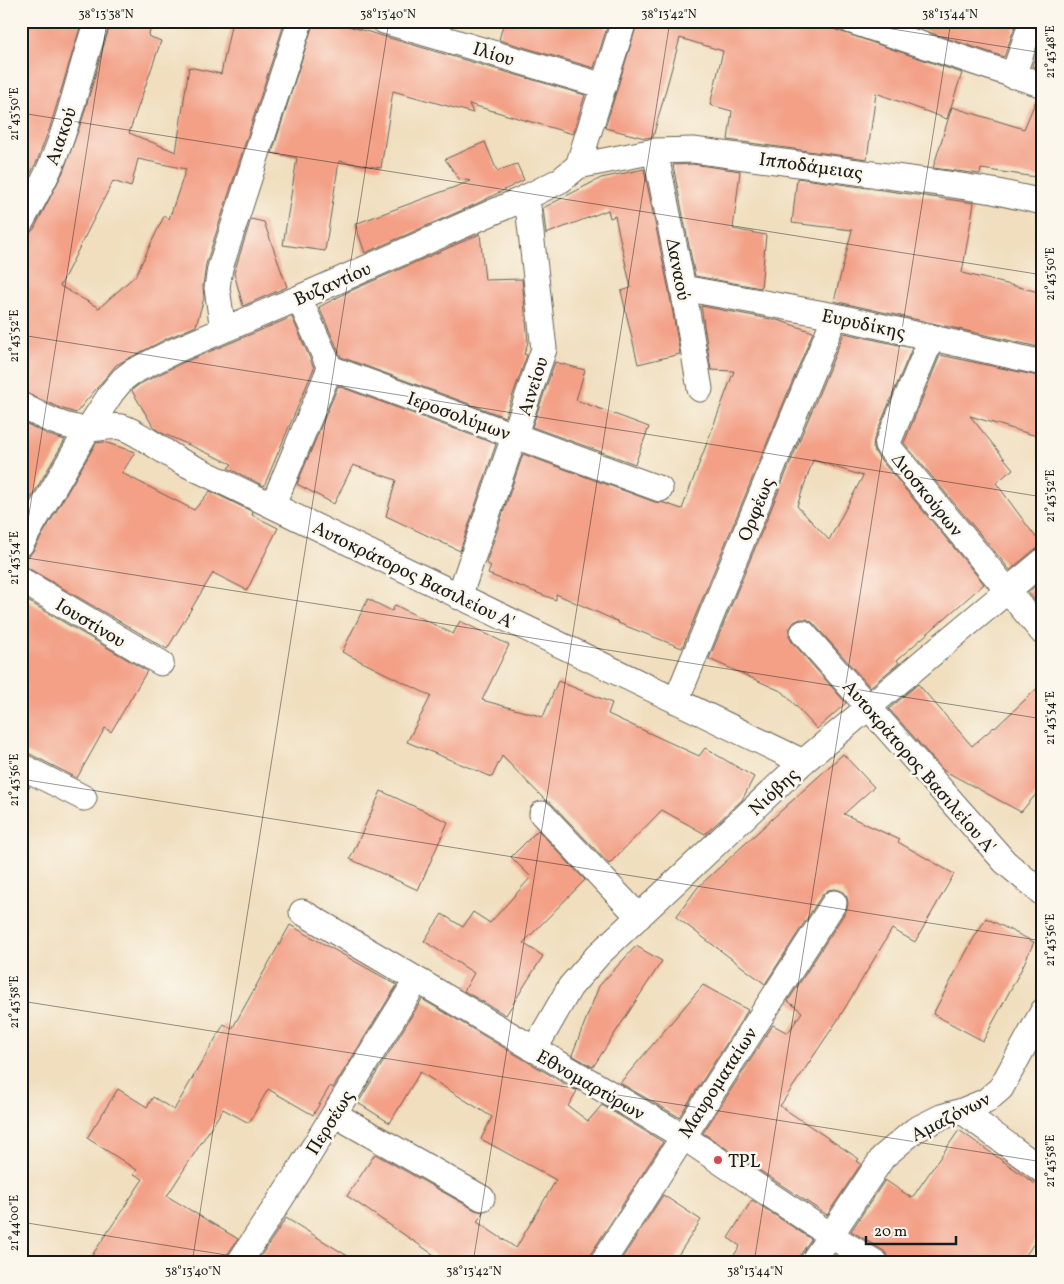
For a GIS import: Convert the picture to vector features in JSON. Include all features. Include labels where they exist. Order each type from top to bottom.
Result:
[{"type":"street","name":"Αιακού","points":[[21,222],[50,168],[67,120],[97,21]]},
{"type":"street","points":[[223,330],[217,288],[220,268],[300,21]]},
{"type":"street","name":"Ιλίου","points":[[384,21],[604,86]]},
{"type":"street","points":[[578,166],[624,21]]},
{"type":"street","points":[[850,21],[1043,85]]},
{"type":"street","points":[[1013,76],[1032,21]]},
{"type":"street","name":"Ιπποδάμειας","points":[[578,166],[655,150],[693,150],[947,184],[993,191],[1043,202]]},
{"type":"street","name":"Δαναού","points":[[655,150],[683,288],[700,388]]},
{"type":"street","name":"Βυζαντίου","points":[[21,544],[88,429],[112,392],[132,372],[223,330],[527,197],[560,180],[578,166]]},
{"type":"street","name":"Αινείου","points":[[458,597],[544,350],[527,197]]},
{"type":"street","name":"Ευρυδίκης","points":[[683,288],[835,316],[1043,363]]},
{"type":"street","points":[[273,505],[330,368],[299,298]]},
{"type":"street","name":"Ορφέως","points":[[676,701],[835,316]]},
{"type":"street","name":"Διοσκούρων","points":[[932,338],[887,444],[1043,633]]},
{"type":"street","name":"Ιεροσολύμων","points":[[330,368],[660,489]]},
{"type":"street","name":"Αυτοκράτορος Βασιλείου A'","points":[[21,405],[55,422],[88,429],[121,427],[130,430],[182,462],[458,597],[804,762]]},
{"type":"street","name":"Νιόβης","points":[[534,1050],[558,1005],[574,981],[598,955],[804,762],[1043,561]]},
{"type":"street","name":"Ιουστίνου","points":[[21,580],[161,663]]},
{"type":"street","name":"Αυτοκράτορος Βασιλείου A'","points":[[803,633],[1005,862],[1043,894]]},
{"type":"street","points":[[21,766],[84,798]]},
{"type":"street","points":[[542,814],[639,917]]},
{"type":"street","name":"Μαυροματαίων","points":[[602,1263],[682,1136],[834,903]]},
{"type":"street","name":"Εθνομαρτύρων","points":[[302,912],[416,981],[682,1136],[830,1235],[876,1263]]},
{"type":"street","name":"Περσέως","points":[[239,1263],[416,981]]},
{"type":"street","name":"Αμαζόνων","points":[[812,1263],[883,1157],[915,1130],[941,1117],[986,1101],[1002,1088],[1043,1011]]},
{"type":"street","points":[[962,1111],[1043,1171]]},
{"type":"street","points":[[334,1114],[482,1198]]},
{"type":"building","points":[[21,21],[82,21],[50,127],[37,161],[21,192]]},
{"type":"building","points":[[111,21],[154,21],[148,36],[161,41],[129,133],[176,152],[189,67],[221,74],[232,21],[285,21],[206,264],[203,286],[204,298],[196,326],[116,365],[76,413],[21,391],[21,236],[29,234],[34,229],[63,172],[83,117]],"holes":[[[138,159],[186,169],[169,219],[164,216],[136,275],[99,308],[60,286],[113,181],[131,187]]]},
{"type":"building","points":[[314,21],[331,21],[585,95],[573,134],[469,104],[473,113],[393,91],[381,168],[339,161],[325,251],[283,245],[297,158],[272,153]]},
{"type":"building","points":[[504,21],[609,21],[594,68],[499,40]]},
{"type":"building","points":[[638,21],[810,21],[962,73],[947,119],[876,93],[867,159],[728,140],[732,111],[710,105],[723,51],[680,38],[653,137],[645,138],[605,128]]},
{"type":"building","points":[[902,21],[1017,21],[1004,57],[901,23]]},
{"type":"building","points":[[1043,34],[1043,70],[1032,66]]},
{"type":"building","points":[[1037,98],[1043,99],[1043,178],[981,169],[980,174],[933,168],[952,107],[1024,129]]},
{"type":"building","points":[[485,142],[497,171],[517,164],[524,180],[476,204],[365,253],[355,224],[471,181],[459,179],[445,159]]},
{"type":"building","points":[[692,164],[740,171],[733,229],[766,235],[761,288],[695,276],[673,165]]},
{"type":"building","points":[[644,169],[680,354],[638,364],[621,291],[631,288],[615,216],[610,218],[608,210],[546,234],[543,208],[601,178]]},
{"type":"building","points":[[797,178],[974,203],[962,273],[1043,293],[1043,348],[834,301],[852,230],[792,223]]},
{"type":"building","points":[[251,219],[264,222],[287,287],[243,306],[234,273]]},
{"type":"building","points":[[480,234],[485,280],[522,279],[528,342],[524,354],[527,355],[505,417],[341,357],[319,307],[350,291]]},
{"type":"building","points":[[701,306],[781,321],[813,332],[682,648],[618,623],[556,594],[556,600],[488,574],[491,566],[486,563],[523,454],[655,502],[682,509],[734,371],[711,370]]},
{"type":"building","points":[[292,317],[314,368],[264,486],[228,468],[232,464],[154,428],[132,391],[133,389],[180,364]]},
{"type":"building","points":[[844,333],[912,348],[874,439],[873,448],[984,584],[897,660],[899,663],[870,687],[813,623],[807,619],[800,619],[794,622],[789,629],[789,636],[792,642],[846,703],[817,729],[783,692],[709,659]],"holes":[[[813,460],[863,476],[829,540],[797,506]]]},
{"type":"building","points":[[940,355],[1043,377],[1043,438],[970,416],[1013,469],[996,483],[1043,547],[1034,550],[1010,570],[904,443]]},
{"type":"building","points":[[555,362],[585,370],[576,400],[649,427],[635,464],[532,427]]},
{"type":"building","points":[[338,386],[496,444],[460,551],[386,516],[396,480],[353,465],[334,504],[297,484]]},
{"type":"building","points":[[21,421],[49,435],[65,440],[21,515]]},
{"type":"building","points":[[104,442],[135,452],[122,473],[194,510],[210,491],[253,512],[252,515],[278,528],[247,590],[213,573],[167,649],[28,568],[21,566],[21,558],[28,557],[33,551],[96,443]]},
{"type":"building","points":[[1043,580],[1043,610],[1028,592]]},
{"type":"building","points":[[21,597],[147,671],[111,732],[105,728],[77,778],[28,753],[21,752]]},
{"type":"building","points":[[368,599],[392,611],[395,605],[453,634],[460,621],[509,645],[482,700],[543,717],[558,681],[612,703],[608,714],[699,756],[705,748],[754,777],[742,800],[705,834],[662,810],[609,864],[552,804],[545,800],[502,756],[492,777],[407,742],[431,696],[342,652]]},
{"type":"building","points":[[1043,683],[1043,786],[1021,812],[943,770],[889,709],[918,684],[972,746],[995,728]]},
{"type":"building","points":[[843,754],[874,787],[844,814],[900,840],[898,842],[954,874],[915,942],[892,929],[839,1018],[780,1106],[859,1159],[857,1161],[861,1164],[827,1215],[703,1133],[773,1025],[788,1033],[802,1012],[788,1001],[846,911],[847,897],[842,891],[835,889],[828,890],[822,895],[765,984],[676,917],[698,887]]},
{"type":"building","points":[[21,782],[30,787],[21,795]]},
{"type":"building","points":[[381,791],[448,822],[418,890],[350,859]]},
{"type":"building","points":[[538,830],[585,880],[523,943],[543,956],[506,1015],[464,991],[474,973],[424,941],[442,914],[463,927],[473,912],[490,923],[531,877],[511,857]]},
{"type":"building","points":[[986,918],[1034,942],[983,1041],[933,1014]]},
{"type":"building","points":[[290,925],[397,985],[333,1088],[330,1086],[313,1115],[268,1089],[249,1123],[223,1109],[167,1196],[238,1239],[227,1255],[225,1263],[87,1263],[143,1179],[134,1174],[137,1170],[87,1138],[118,1089],[147,1107],[153,1097],[174,1110],[224,1024],[232,1029]]},
{"type":"building","points":[[636,946],[662,961],[593,1067],[572,1055],[599,986]]},
{"type":"building","points":[[703,985],[748,1010],[679,1117],[620,1083]]},
{"type":"building","points":[[422,999],[577,1091],[568,1106],[588,1121],[602,1105],[663,1142],[590,1255],[588,1263],[446,1263],[347,1196],[375,1154],[475,1210],[483,1212],[477,1222],[516,1248],[556,1180],[481,1139],[492,1117],[420,1072],[390,1123],[358,1103]]},
{"type":"building","points":[[959,1130],[1034,1183],[1043,1186],[1043,1229],[1021,1263],[890,1263],[884,1251],[851,1231],[885,1180],[912,1198]]},
{"type":"building","points":[[663,1195],[701,1220],[673,1263],[619,1263]]},
{"type":"building","points":[[752,1200],[811,1239],[800,1255],[798,1263],[729,1263],[740,1246],[728,1238]]},
{"type":"building","points":[[286,1218],[359,1263],[256,1263]]},
{"type":"building","points":[[835,1255],[848,1263],[829,1263]]},
{"type":"place","name":"TPL","points":[[718,1160]]}]
